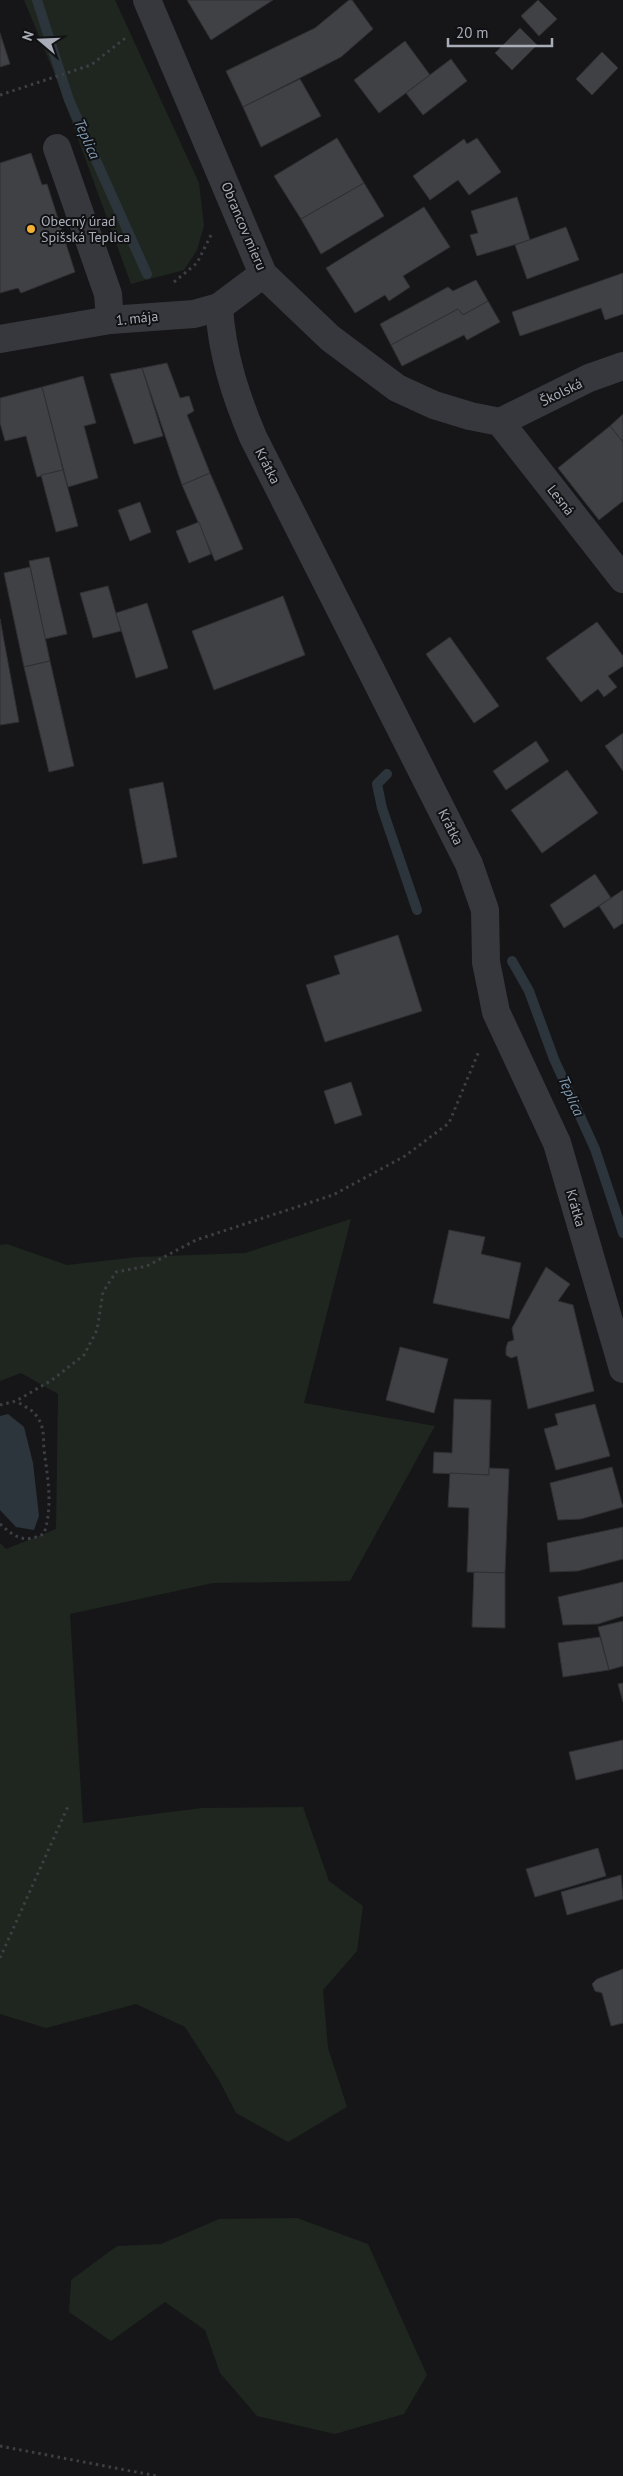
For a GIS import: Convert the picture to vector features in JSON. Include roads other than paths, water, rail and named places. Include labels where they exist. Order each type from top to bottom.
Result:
[{"type":"street","name":"Obrancov mieru","points":[[147,0],[263,274],[330,338],[397,388],[434,405],[470,416],[500,422]]},
{"type":"street","points":[[57,148],[108,294],[110,320]]},
{"type":"street","name":"1. mája","points":[[0,339],[110,320],[194,314],[219,307],[263,274]]},
{"type":"street","name":"Krátka","points":[[219,307],[226,366],[236,397],[253,437],[469,864],[485,910],[486,962],[496,1012],[557,1143],[623,1369]]},
{"type":"street","name":"Školská","points":[[500,422],[589,378],[623,366]]},
{"type":"street","name":"Lesná","points":[[500,422],[623,579]]},
{"type":"waterway","name":"Teplica","points":[[37,0],[69,100],[147,274]]},
{"type":"waterway","name":"Teplica","points":[[387,774],[377,784],[382,808],[417,910]]},
{"type":"waterway","name":"Teplica","points":[[512,961],[529,991],[554,1059],[595,1149],[623,1233]]},
{"type":"place","name":"Obecný úrad Spišská Teplica","points":[[31,229]]}]
